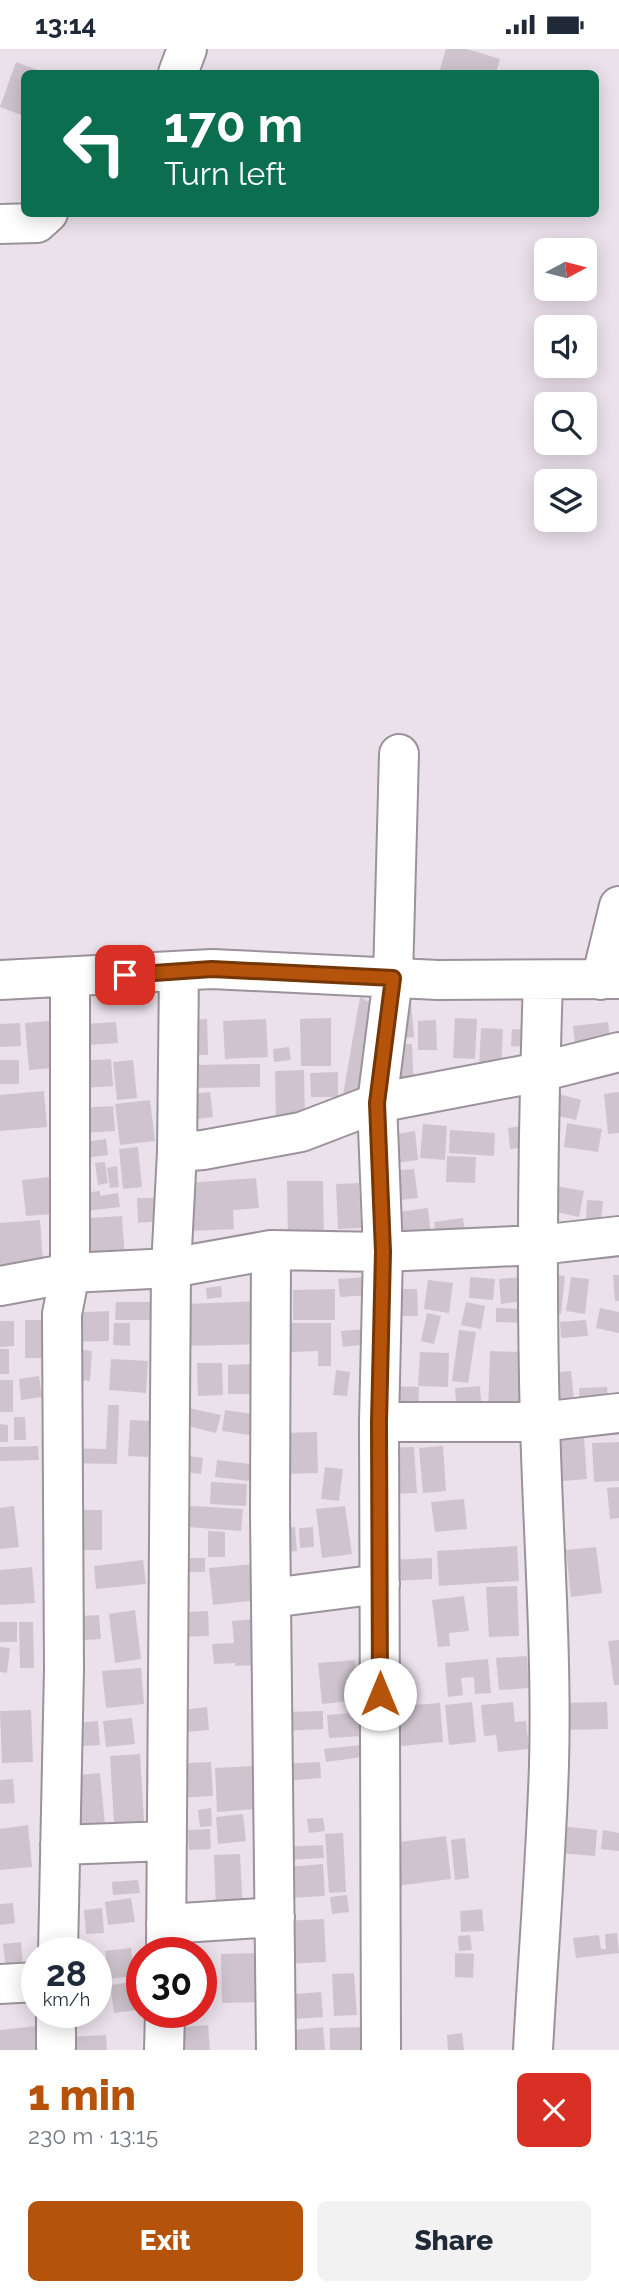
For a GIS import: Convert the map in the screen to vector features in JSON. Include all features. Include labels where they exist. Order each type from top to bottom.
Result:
[{"type":"street","points":[[179,70],[187,49]]},
{"type":"street","points":[[0,224],[37,223],[44,217]]},
{"type":"street","points":[[382,2050],[379,1422],[383,1252],[377,1103],[393,978],[399,754]]},
{"type":"street","points":[[0,980],[212,969],[393,978],[543,981],[610,979],[619,906]]},
{"type":"street","points":[[166,1937],[171,1268],[177,1152],[178,972]]},
{"type":"street","points":[[58,1937],[64,1669],[62,1314],[70,1273],[71,977]]},
{"type":"street","points":[[533,2050],[549,1765],[547,1597],[540,1422],[540,1072],[543,981]]},
{"type":"street","points":[[177,1152],[203,1150],[301,1132],[377,1103],[540,1072],[619,1052]]},
{"type":"street","points":[[0,1286],[70,1273],[171,1268],[271,1249],[383,1252],[539,1245],[619,1236]]},
{"type":"street","points":[[271,1249],[271,1598],[276,2050]]},
{"type":"street","points":[[379,1422],[540,1422],[619,1413]]},
{"type":"street","points":[[271,1598],[380,1584]]},
{"type":"street","points":[[60,1845],[167,1841]]},
{"type":"street","points":[[176,1937],[275,1917]]},
{"type":"street","points":[[0,1984],[21,1983]]},
{"type":"street","points":[[56,2028],[56,2050]]},
{"type":"street","points":[[164,2050],[165,2028]]},
{"type":"building","points":[[446,49],[467,49],[500,59],[497,70],[440,70]]},
{"type":"building","points":[[16,62],[38,70],[21,70],[21,115],[0,107]]},
{"type":"building","points":[[360,997],[377,1006],[372,1095],[343,1095]]},
{"type":"building","points":[[411,1003],[414,1037],[398,1039],[396,1004]]},
{"type":"building","points":[[331,1018],[331,1066],[301,1066],[300,1019]]},
{"type":"building","points":[[455,1018],[477,1019],[475,1059],[453,1058]]},
{"type":"building","points":[[207,1019],[208,1055],[189,1055],[188,1020]]},
{"type":"building","points":[[266,1019],[268,1057],[225,1059],[223,1021]]},
{"type":"building","points":[[60,1020],[64,1067],[29,1070],[25,1023]]},
{"type":"building","points":[[436,1020],[437,1050],[418,1050],[418,1021]]},
{"type":"building","points":[[116,1022],[118,1043],[88,1045],[72,1025]]},
{"type":"building","points":[[608,1022],[614,1072],[579,1077],[573,1026]]},
{"type":"building","points":[[20,1023],[21,1046],[0,1047],[0,1024]]},
{"type":"building","points":[[481,1028],[503,1029],[501,1069],[479,1068]]},
{"type":"building","points":[[512,1029],[532,1030],[531,1047],[511,1046]]},
{"type":"building","points":[[412,1044],[414,1092],[393,1093],[391,1045]]},
{"type":"building","points":[[289,1047],[291,1060],[274,1062],[273,1049]]},
{"type":"building","points":[[111,1059],[113,1086],[82,1088],[80,1061]]},
{"type":"building","points":[[0,1060],[19,1060],[19,1084],[0,1084]]},
{"type":"building","points":[[133,1060],[137,1098],[117,1100],[113,1062]]},
{"type":"building","points":[[260,1064],[260,1087],[190,1088],[190,1065]]},
{"type":"building","points":[[304,1070],[305,1120],[276,1121],[275,1071]]},
{"type":"building","points":[[338,1072],[338,1097],[311,1097],[310,1073]]},
{"type":"building","points":[[44,1091],[47,1127],[0,1131],[0,1095]]},
{"type":"building","points":[[210,1092],[213,1117],[190,1120],[188,1094]]},
{"type":"building","points":[[619,1092],[619,1133],[608,1134],[604,1094]]},
{"type":"building","points":[[555,1093],[581,1100],[576,1120],[550,1114]]},
{"type":"building","points":[[150,1100],[155,1141],[120,1145],[115,1104]]},
{"type":"building","points":[[113,1106],[115,1131],[81,1133],[80,1108]]},
{"type":"building","points":[[567,1123],[602,1129],[598,1152],[564,1147]]},
{"type":"building","points":[[423,1124],[447,1126],[445,1160],[420,1158]]},
{"type":"building","points":[[528,1125],[530,1147],[510,1149],[508,1128]]},
{"type":"building","points":[[450,1130],[495,1133],[494,1156],[449,1153]]},
{"type":"building","points":[[415,1131],[418,1160],[388,1164],[386,1136]]},
{"type":"building","points":[[106,1139],[108,1155],[85,1158],[83,1142]]},
{"type":"building","points":[[138,1147],[142,1187],[123,1189],[119,1149]]},
{"type":"building","points":[[447,1156],[476,1157],[475,1183],[446,1182]]},
{"type":"building","points":[[105,1162],[108,1183],[98,1185],[95,1163]]},
{"type":"building","points":[[117,1166],[119,1187],[110,1188],[107,1168]]},
{"type":"building","points":[[414,1169],[418,1198],[392,1201],[389,1171]]},
{"type":"building","points":[[51,1177],[55,1214],[26,1216],[22,1180]]},
{"type":"building","points":[[256,1178],[259,1208],[233,1210],[234,1229],[190,1231],[187,1183]]},
{"type":"building","points":[[287,1181],[323,1181],[324,1240],[288,1240]]},
{"type":"building","points":[[359,1183],[361,1228],[338,1229],[336,1184]]},
{"type":"building","points":[[557,1186],[584,1191],[579,1217],[552,1211]]},
{"type":"building","points":[[100,1191],[100,1196],[118,1193],[120,1207],[85,1211],[83,1193]]},
{"type":"building","points":[[137,1198],[160,1198],[161,1221],[138,1223]]},
{"type":"building","points":[[587,1200],[603,1201],[601,1221],[586,1219]]},
{"type":"building","points":[[428,1208],[431,1236],[393,1243],[392,1213]]},
{"type":"building","points":[[122,1216],[125,1259],[91,1260],[88,1218]]},
{"type":"building","points":[[463,1218],[466,1237],[436,1240],[434,1222]]},
{"type":"building","points":[[40,1220],[43,1262],[0,1266],[0,1223]]},
{"type":"building","points":[[548,1274],[565,1276],[561,1314],[544,1312]]},
{"type":"building","points":[[613,1275],[619,1275],[619,1301],[615,1301]]},
{"type":"building","points":[[367,1277],[369,1295],[340,1297],[338,1279]]},
{"type":"building","points":[[470,1277],[495,1279],[493,1300],[469,1298]]},
{"type":"building","points":[[521,1277],[523,1301],[501,1304],[499,1279]]},
{"type":"building","points":[[571,1277],[589,1279],[585,1314],[566,1311]]},
{"type":"building","points":[[428,1280],[453,1283],[449,1313],[424,1309]]},
{"type":"building","points":[[221,1286],[222,1297],[207,1299],[206,1288]]},
{"type":"building","points":[[335,1289],[335,1320],[293,1320],[293,1290]]},
{"type":"building","points":[[391,1289],[417,1289],[418,1316],[391,1316]]},
{"type":"building","points":[[266,1301],[268,1344],[186,1346],[184,1304]]},
{"type":"building","points":[[116,1302],[157,1302],[156,1320],[115,1320]]},
{"type":"building","points":[[466,1302],[485,1306],[481,1329],[461,1325]]},
{"type":"building","points":[[496,1308],[521,1309],[521,1323],[496,1322]]},
{"type":"building","points":[[600,1308],[619,1312],[619,1333],[596,1328]]},
{"type":"building","points":[[109,1311],[109,1341],[67,1342],[65,1313]]},
{"type":"building","points":[[427,1313],[441,1316],[434,1344],[421,1341]]},
{"type":"building","points":[[25,1320],[46,1320],[47,1358],[25,1358]]},
{"type":"building","points":[[586,1320],[588,1336],[561,1338],[560,1322]]},
{"type":"building","points":[[0,1321],[14,1321],[14,1346],[0,1347]]},
{"type":"building","points":[[114,1323],[130,1323],[130,1346],[113,1345]]},
{"type":"building","points":[[291,1323],[331,1323],[331,1366],[318,1366],[318,1351],[291,1352]]},
{"type":"building","points":[[367,1329],[369,1344],[343,1347],[341,1331]]},
{"type":"building","points":[[459,1330],[476,1332],[468,1383],[452,1381]]},
{"type":"building","points":[[0,1349],[9,1349],[9,1374],[0,1374]]},
{"type":"building","points":[[75,1349],[92,1351],[90,1381],[72,1379]]},
{"type":"building","points":[[490,1351],[521,1352],[519,1414],[488,1413]]},
{"type":"building","points":[[420,1352],[449,1353],[448,1387],[418,1386]]},
{"type":"building","points":[[111,1359],[148,1361],[146,1393],[109,1390]]},
{"type":"building","points":[[197,1363],[222,1363],[223,1395],[198,1396]]},
{"type":"building","points":[[253,1364],[253,1394],[228,1394],[228,1365]]},
{"type":"building","points":[[336,1370],[350,1372],[347,1396],[333,1395]]},
{"type":"building","points":[[571,1371],[576,1418],[552,1420],[546,1373]]},
{"type":"building","points":[[39,1376],[42,1397],[21,1400],[19,1379]]},
{"type":"building","points":[[0,1380],[13,1380],[13,1412],[0,1412]]},
{"type":"building","points":[[389,1386],[419,1387],[418,1418],[387,1417]]},
{"type":"building","points":[[480,1386],[482,1414],[457,1416],[455,1388]]},
{"type":"building","points":[[607,1387],[609,1420],[580,1421],[579,1388]]},
{"type":"building","points":[[108,1405],[119,1405],[117,1464],[66,1463],[67,1448],[106,1449]]},
{"type":"building","points":[[184,1407],[221,1415],[216,1433],[179,1424]]},
{"type":"building","points":[[225,1410],[253,1414],[250,1435],[222,1431]]},
{"type":"building","points":[[14,1417],[25,1417],[26,1440],[14,1440]]},
{"type":"building","points":[[130,1420],[149,1421],[148,1457],[128,1456]]},
{"type":"building","points":[[0,1424],[8,1425],[8,1442],[0,1442]]},
{"type":"building","points":[[317,1432],[318,1473],[284,1474],[282,1433]]},
{"type":"building","points":[[584,1437],[587,1479],[553,1482],[550,1440]]},
{"type":"building","points":[[619,1442],[619,1481],[594,1482],[592,1443]]},
{"type":"building","points":[[38,1446],[39,1460],[0,1461],[0,1447]]},
{"type":"building","points":[[443,1446],[446,1491],[423,1493],[419,1448]]},
{"type":"building","points":[[414,1447],[417,1493],[385,1494],[382,1448]]},
{"type":"building","points":[[180,1455],[203,1458],[201,1474],[178,1471]]},
{"type":"building","points":[[217,1460],[250,1464],[249,1481],[215,1477]]},
{"type":"building","points":[[325,1467],[343,1469],[339,1501],[321,1499]]},
{"type":"building","points":[[211,1482],[247,1484],[246,1506],[210,1504]]},
{"type":"building","points":[[619,1487],[619,1518],[610,1519],[607,1488]]},
{"type":"building","points":[[464,1499],[467,1529],[435,1532],[431,1502]]},
{"type":"building","points":[[175,1505],[243,1509],[241,1531],[174,1526]]},
{"type":"building","points":[[14,1506],[19,1547],[0,1549],[0,1508]]},
{"type":"building","points":[[345,1506],[352,1554],[322,1558],[316,1509]]},
{"type":"building","points":[[68,1510],[102,1510],[102,1550],[68,1550]]},
{"type":"building","points":[[295,1527],[297,1551],[288,1552],[285,1528]]},
{"type":"building","points":[[313,1527],[314,1547],[300,1548],[299,1528]]},
{"type":"building","points":[[208,1531],[225,1532],[225,1557],[208,1557]]},
{"type":"building","points":[[517,1546],[519,1581],[439,1586],[437,1551]]},
{"type":"building","points":[[596,1547],[602,1593],[571,1597],[566,1550]]},
{"type":"building","points":[[173,1558],[205,1558],[205,1572],[174,1572]]},
{"type":"building","points":[[432,1558],[432,1579],[391,1581],[390,1560]]},
{"type":"building","points":[[143,1560],[146,1584],[96,1589],[94,1566]]},
{"type":"building","points":[[255,1564],[259,1600],[213,1605],[209,1568]]},
{"type":"building","points":[[32,1567],[35,1603],[0,1605],[0,1570]]},
{"type":"building","points":[[517,1586],[519,1636],[489,1637],[486,1587]]},
{"type":"building","points":[[464,1596],[469,1631],[449,1633],[450,1646],[438,1647],[432,1600]]},
{"type":"building","points":[[135,1610],[141,1659],[115,1663],[109,1614]]},
{"type":"building","points":[[208,1611],[209,1636],[173,1637],[172,1613]]},
{"type":"building","points":[[99,1615],[101,1639],[67,1641],[65,1617]]},
{"type":"building","points":[[254,1619],[257,1665],[214,1664],[212,1644],[234,1643],[232,1621]]},
{"type":"building","points":[[0,1622],[17,1622],[17,1642],[0,1642]]},
{"type":"building","points":[[19,1622],[33,1622],[34,1668],[20,1668]]},
{"type":"building","points":[[619,1640],[619,1685],[614,1685],[608,1641]]},
{"type":"building","points":[[0,1647],[10,1648],[7,1673],[0,1672]]},
{"type":"building","points":[[527,1656],[529,1688],[499,1690],[496,1658]]},
{"type":"building","points":[[488,1659],[491,1693],[475,1694],[474,1677],[461,1678],[463,1695],[448,1697],[445,1663]]},
{"type":"building","points":[[355,1660],[359,1700],[322,1704],[318,1663]]},
{"type":"building","points":[[141,1668],[144,1704],[106,1708],[102,1671]]},
{"type":"building","points":[[472,1702],[476,1742],[449,1745],[445,1705]]},
{"type":"building","points":[[513,1702],[515,1722],[526,1721],[529,1749],[498,1752],[496,1735],[484,1736],[481,1705]]},
{"type":"building","points":[[607,1702],[608,1729],[563,1730],[562,1703]]},
{"type":"building","points":[[440,1703],[443,1742],[391,1747],[387,1707]]},
{"type":"building","points":[[207,1707],[209,1730],[175,1733],[173,1711]]},
{"type":"building","points":[[31,1710],[33,1762],[2,1763],[0,1711]]},
{"type":"building","points":[[323,1711],[323,1729],[283,1731],[282,1712]]},
{"type":"building","points":[[360,1712],[362,1736],[329,1738],[327,1715]]},
{"type":"building","points":[[132,1718],[135,1744],[106,1747],[103,1721]]},
{"type":"building","points":[[98,1721],[100,1745],[67,1747],[65,1724]]},
{"type":"building","points":[[361,1745],[362,1757],[326,1762],[324,1749]]},
{"type":"building","points":[[140,1754],[144,1821],[114,1823],[110,1756]]},
{"type":"building","points":[[211,1762],[213,1796],[174,1798],[172,1764]]},
{"type":"building","points":[[320,1762],[321,1778],[283,1781],[282,1764]]},
{"type":"building","points":[[253,1766],[255,1809],[217,1812],[215,1768]]},
{"type":"building","points":[[100,1773],[105,1825],[73,1828],[68,1776]]},
{"type":"building","points":[[13,1779],[15,1803],[0,1804],[0,1780]]},
{"type":"building","points":[[211,1808],[212,1826],[200,1827],[198,1810]]},
{"type":"building","points":[[243,1814],[246,1841],[218,1844],[216,1817]]},
{"type":"building","points":[[323,1818],[325,1831],[309,1833],[307,1819]]},
{"type":"building","points":[[28,1825],[32,1867],[0,1870],[0,1829]]},
{"type":"building","points":[[560,1826],[597,1830],[595,1856],[558,1853]]},
{"type":"building","points":[[210,1829],[211,1849],[189,1850],[188,1830]]},
{"type":"building","points":[[603,1830],[619,1833],[619,1851],[601,1849]]},
{"type":"building","points":[[343,1833],[346,1892],[329,1893],[325,1834]]},
{"type":"building","points":[[446,1836],[451,1879],[396,1886],[391,1843]]},
{"type":"building","points":[[465,1838],[469,1878],[455,1880],[451,1840]]},
{"type":"building","points":[[323,1845],[324,1858],[286,1860],[285,1847]]},
{"type":"building","points":[[240,1854],[243,1909],[216,1910],[214,1855]]},
{"type":"building","points":[[323,1864],[325,1896],[289,1898],[287,1867]]},
{"type":"building","points":[[138,1880],[140,1893],[113,1895],[112,1882]]},
{"type":"building","points":[[347,1895],[349,1912],[332,1914],[330,1897]]},
{"type":"building","points":[[131,1898],[135,1922],[108,1925],[105,1902]]},
{"type":"building","points":[[13,1903],[15,1923],[0,1925],[0,1904]]},
{"type":"building","points":[[102,1908],[104,1933],[86,1934],[84,1910]]},
{"type":"building","points":[[482,1909],[484,1931],[461,1932],[460,1911]]},
{"type":"building","points":[[324,1919],[326,1962],[285,1964],[283,1921]]},
{"type":"building","points":[[617,1933],[619,1953],[576,1958],[573,1938],[599,1935],[601,1949],[606,1949],[605,1934]]},
{"type":"building","points":[[470,1935],[472,1950],[459,1951],[458,1936]]},
{"type":"building","points":[[21,1942],[21,1967],[6,1969],[3,1944]]},
{"type":"building","points":[[126,1949],[126,1977],[112,1979],[112,1950]]},
{"type":"building","points":[[259,1953],[261,2002],[222,2003],[221,1954]]},
{"type":"building","points":[[455,1953],[474,1954],[473,1978],[455,1977]]},
{"type":"building","points":[[354,1973],[357,2015],[334,2016],[332,1974]]},
{"type":"building","points":[[126,1983],[126,2011],[114,2013],[112,1985]]},
{"type":"building","points":[[321,1992],[323,2017],[296,2019],[294,1994]]},
{"type":"building","points":[[323,2027],[325,2050],[287,2050],[286,2031]]},
{"type":"building","points":[[363,2027],[364,2050],[330,2050],[330,2028]]},
{"type":"building","points":[[36,2028],[38,2050],[0,2050],[0,2030]]},
{"type":"building","points":[[172,2028],[208,2028],[210,2050],[174,2050]]},
{"type":"building","points":[[462,2033],[464,2050],[448,2050],[447,2035]]},
{"type":"building","points":[[106,2035],[107,2050],[68,2050],[67,2037]]},
{"type":"route","points":[[125,975],[212,969],[393,978],[377,1103],[383,1252],[379,1422],[380,1694]]}]
